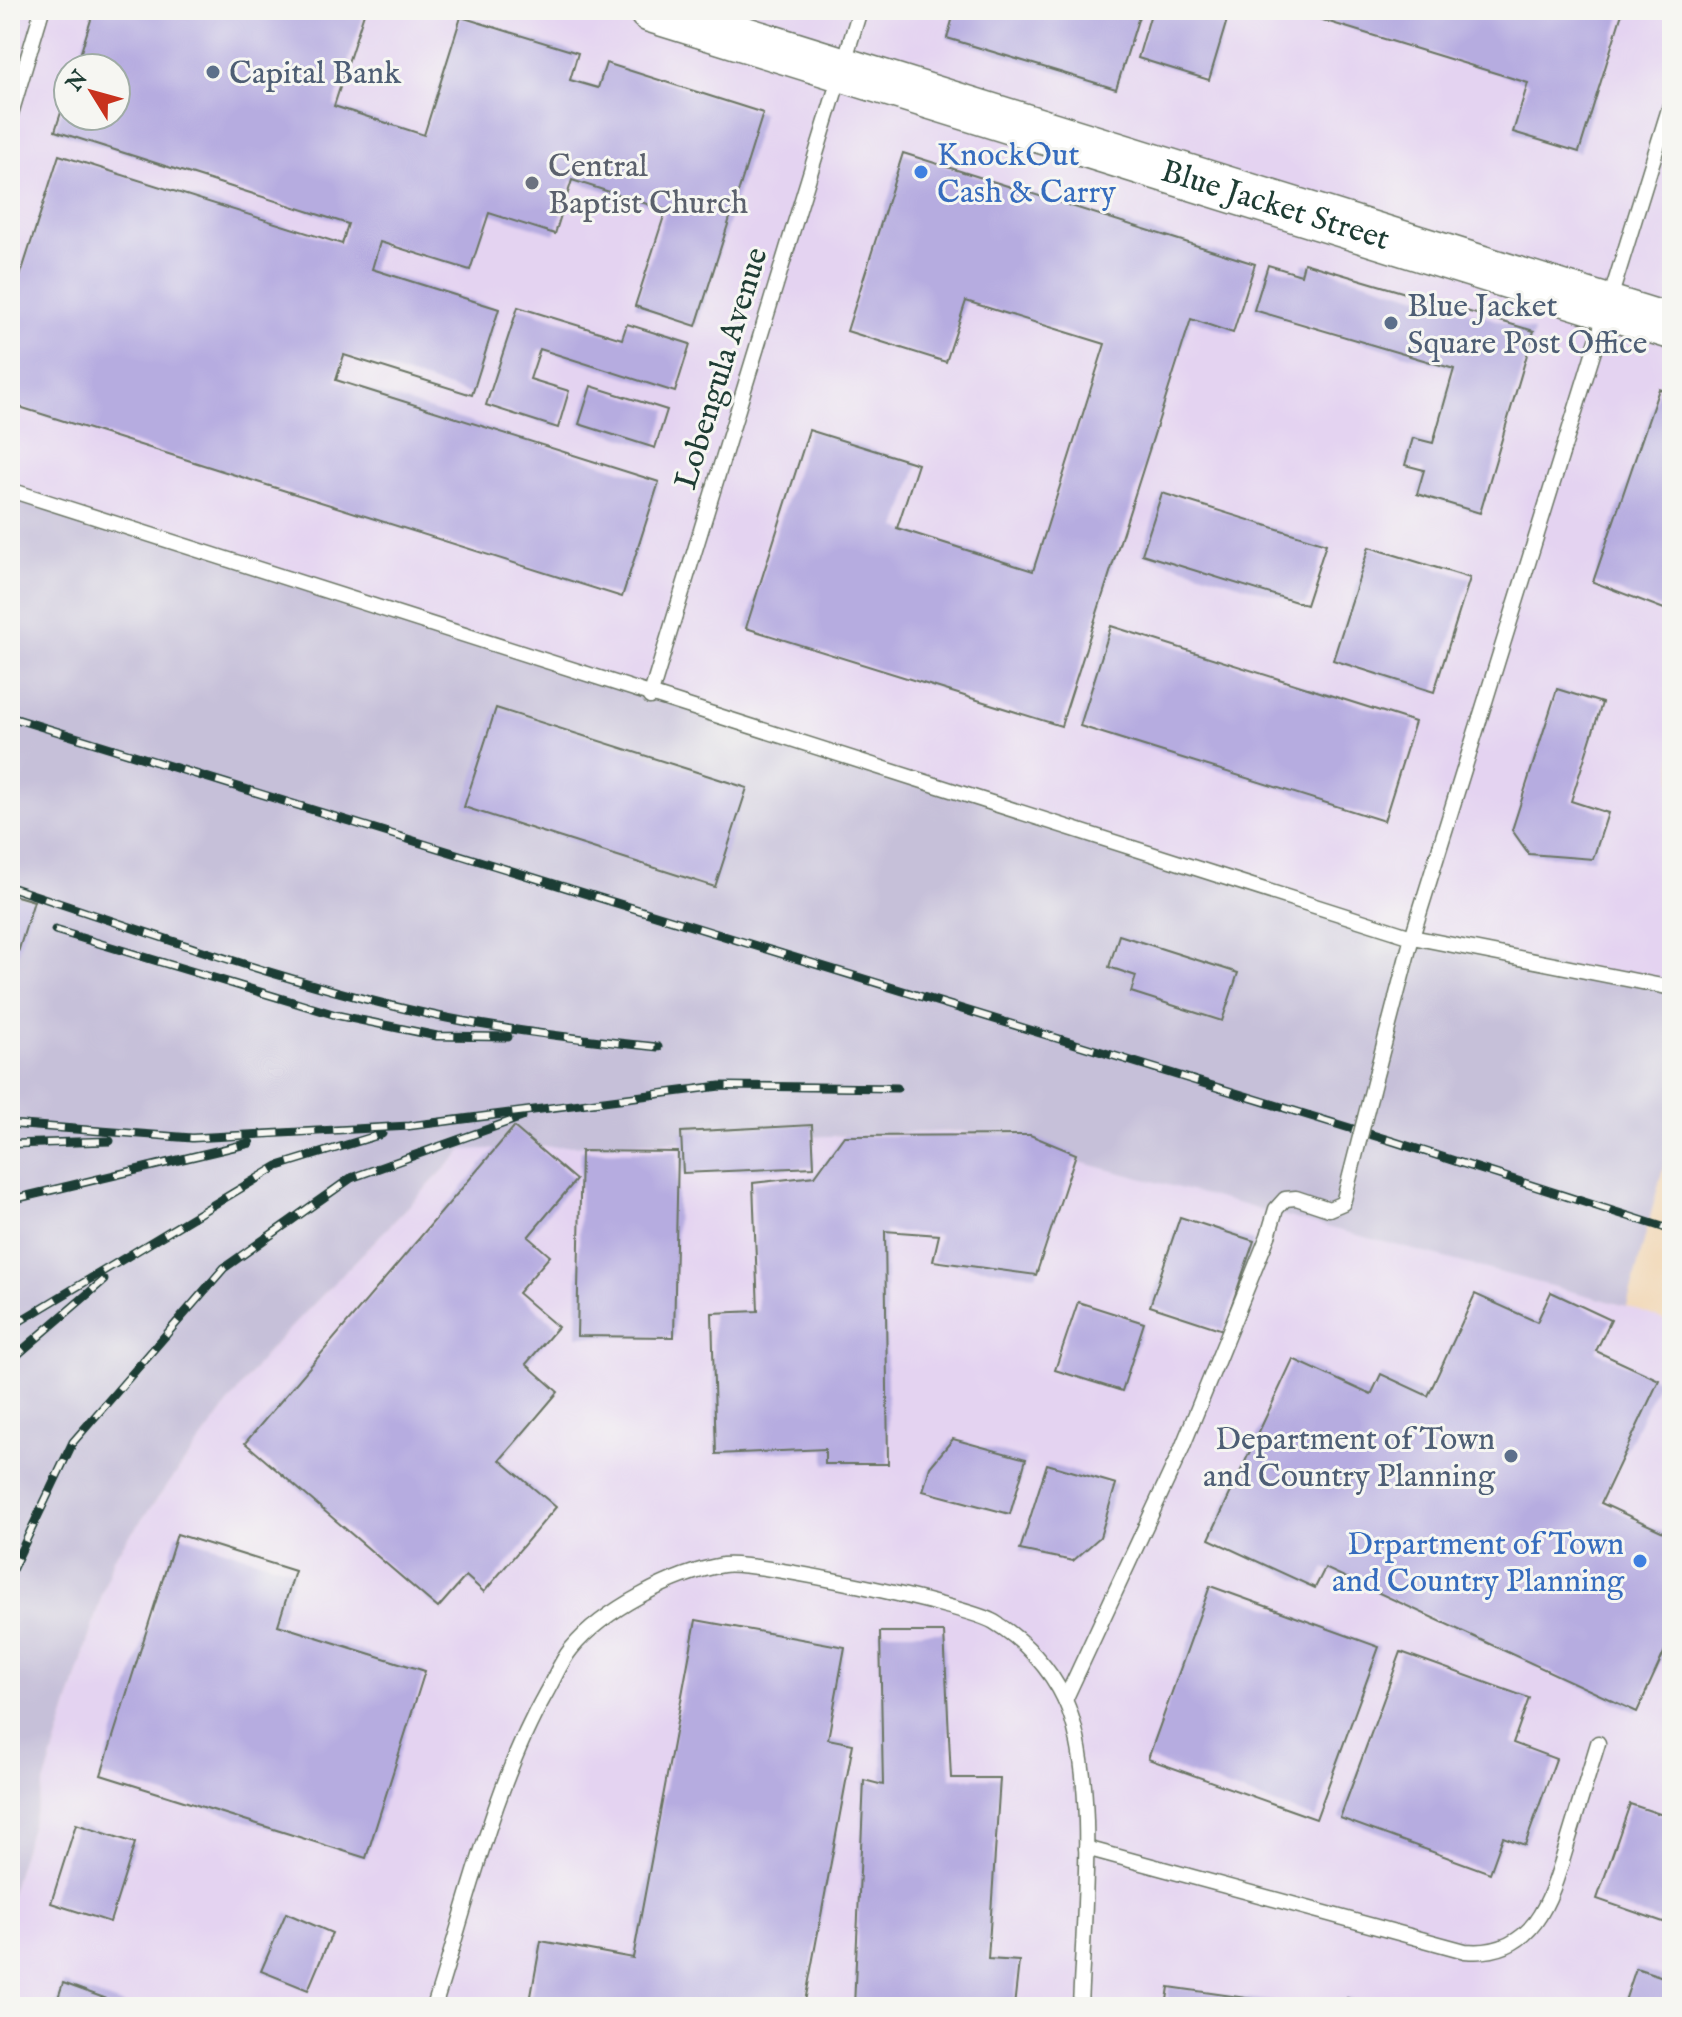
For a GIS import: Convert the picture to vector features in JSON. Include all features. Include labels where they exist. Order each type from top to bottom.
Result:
[{"type":"highway","name":"Blue Jacket Street","points":[[651,10],[1672,327]]},
{"type":"lane","points":[[10,117],[42,10]]},
{"type":"lane","name":"Lobengula Avenue","points":[[650,697],[860,10]]},
{"type":"lane","points":[[1065,1700],[1182,1448],[1268,1236],[1276,1209],[1285,1199],[1296,1198],[1329,1209],[1343,1203],[1412,937],[1672,99]]},
{"type":"lane","points":[[10,490],[650,697],[1412,937],[1672,988]]},
{"type":"lane","points":[[434,2007],[521,1737],[570,1650],[610,1614],[661,1586],[725,1564],[844,1582],[992,1620],[1031,1649],[1065,1700],[1080,1755],[1086,1848],[1080,2007]]},
{"type":"lane","points":[[1086,1848],[1465,1951],[1488,1953],[1528,1932],[1549,1902],[1598,1743]]},
{"type":"shaded area","points":[[10,10],[1672,10],[1672,988],[1412,937],[10,490]]},
{"type":"shaded area","points":[[10,490],[1412,937],[1672,988],[1672,1133],[1627,1306],[962,1131],[463,1150],[267,1352],[113,1558],[10,1895]]},
{"type":"shaded area","points":[[962,1131],[1490,1268],[1627,1306],[1672,1323],[1672,2007],[10,2007],[10,1895],[113,1558],[267,1352],[464,1149]]},
{"type":"building","points":[[94,10],[365,10],[334,106],[424,135],[461,17],[578,53],[570,80],[598,88],[606,63],[763,113],[696,326],[635,306],[666,210],[572,180],[555,234],[489,213],[470,270],[380,242],[372,269],[499,309],[472,395],[344,355],[336,380],[659,482],[622,597],[10,404],[10,308],[59,155],[342,244],[348,224],[58,132],[132,132],[132,52],[81,52]]},
{"type":"building","points":[[955,10],[1141,10],[1116,89],[947,38]]},
{"type":"building","points":[[1152,10],[1230,10],[1209,80],[1138,58]]},
{"type":"building","points":[[1290,10],[1623,10],[1579,152],[1513,132],[1528,83]]},
{"type":"building","points":[[903,153],[1255,264],[1233,333],[1191,319],[1061,726],[746,628],[809,430],[918,464],[897,528],[1033,571],[1105,344],[966,301],[946,362],[847,331]]},
{"type":"building","points":[[1304,263],[1534,331],[1480,513],[1417,494],[1424,470],[1405,465],[1413,438],[1433,443],[1454,369],[1254,310],[1268,265],[1301,275]]},
{"type":"building","points":[[518,307],[622,339],[627,324],[690,344],[675,392],[540,349],[530,379],[569,391],[558,428],[486,405]]},
{"type":"building","points":[[591,386],[667,410],[655,448],[579,424]]},
{"type":"building","points":[[1659,389],[1672,393],[1672,612],[1593,582]]},
{"type":"building","points":[[1162,493],[1326,544],[1306,605],[1142,554]]},
{"type":"building","points":[[1369,547],[1470,578],[1434,692],[1333,660]]},
{"type":"building","points":[[1111,626],[1415,722],[1384,821],[1080,726]]},
{"type":"building","points":[[1557,689],[1602,703],[1571,801],[1608,813],[1593,859],[1529,854],[1512,830]]},
{"type":"building","points":[[496,708],[747,788],[715,887],[464,807]]},
{"type":"building","points":[[10,894],[34,901],[11,975],[10,975]]},
{"type":"building","points":[[1119,935],[1238,973],[1222,1021],[1131,992],[1136,976],[1109,967]]},
{"type":"building","points":[[812,1125],[814,1167],[683,1173],[681,1132]]},
{"type":"building","points":[[514,1127],[576,1180],[528,1237],[550,1256],[518,1293],[558,1327],[526,1364],[558,1392],[500,1460],[556,1507],[484,1592],[466,1576],[438,1608],[245,1443]]},
{"type":"building","points":[[1030,1135],[1076,1154],[1036,1275],[933,1261],[939,1235],[885,1231],[888,1464],[825,1464],[825,1449],[716,1454],[712,1313],[758,1311],[753,1183],[815,1176],[844,1136]]},
{"type":"building","points":[[581,1151],[678,1152],[674,1337],[577,1336]]},
{"type":"building","points":[[1180,1217],[1254,1241],[1223,1330],[1150,1306]]},
{"type":"building","points":[[1551,1292],[1611,1320],[1596,1351],[1659,1380],[1601,1503],[1672,1536],[1672,1635],[1637,1712],[1325,1568],[1315,1588],[1209,1539],[1293,1359],[1371,1395],[1381,1374],[1428,1396],[1475,1294],[1537,1322]]},
{"type":"building","points":[[1078,1302],[1144,1323],[1122,1391],[1055,1370]]},
{"type":"building","points":[[953,1439],[1026,1459],[1010,1514],[923,1491],[930,1467]]},
{"type":"building","points":[[1047,1464],[1116,1484],[1100,1537],[1073,1561],[1020,1550]]},
{"type":"building","points":[[177,1534],[295,1571],[278,1625],[425,1671],[366,1858],[101,1775]]},
{"type":"building","points":[[1210,1586],[1379,1647],[1316,1819],[1148,1759]]},
{"type":"building","points":[[696,1620],[845,1647],[828,1739],[853,1744],[804,2007],[529,2007],[541,1941],[633,1958]]},
{"type":"building","points":[[880,1632],[944,1632],[951,1778],[1000,1778],[988,1959],[1019,1961],[1014,2007],[854,2007],[864,1780],[883,1785]]},
{"type":"building","points":[[1401,1652],[1529,1698],[1513,1743],[1556,1759],[1525,1845],[1503,1837],[1490,1873],[1340,1818]]},
{"type":"building","points":[[1630,1804],[1672,1818],[1672,1925],[1597,1899]]},
{"type":"building","points":[[76,1824],[135,1843],[110,1922],[51,1903]]},
{"type":"building","points":[[286,1913],[332,1933],[308,1990],[261,1971]]},
{"type":"building","points":[[1636,1968],[1672,1980],[1672,2007],[1623,2007]]},
{"type":"building","points":[[63,1983],[129,2007],[55,2007]]},
{"type":"building","points":[[1169,1987],[1288,2004],[1288,2007],[1166,2007]]},
{"type":"building","points":[[1347,1998],[1370,2007],[1343,2007]]},
{"type":"railway","points":[[10,717],[1392,1141],[1672,1230]]},
{"type":"railway","points":[[10,887],[227,959],[392,1006],[500,1027],[658,1047]]},
{"type":"railway","points":[[55,930],[336,1015],[437,1036],[508,1037]]},
{"type":"railway","points":[[10,1124],[192,1138],[409,1126],[720,1086],[897,1088]]},
{"type":"railway","points":[[10,1574],[73,1442],[224,1268],[351,1178],[522,1117]]},
{"type":"railway","points":[[10,1327],[278,1166],[382,1134]]},
{"type":"railway","points":[[10,1144],[110,1141]]},
{"type":"railway","points":[[10,1200],[250,1143]]},
{"type":"railway","points":[[10,1361],[104,1280]]},
{"type":"place","name":"Capital Bank","points":[[213,72]]},
{"type":"place","name":"KnockOut Cash & Carry","points":[[921,172]]},
{"type":"place","name":"Central Baptist Church","points":[[532,183]]},
{"type":"place","name":"Blue Jacket Square Post Office","points":[[1391,323]]},
{"type":"place","name":"Department of Town and Country Planning","points":[[1511,1456]]},
{"type":"place","name":"Drpartment of Town and Country Planning","points":[[1640,1561]]}]
